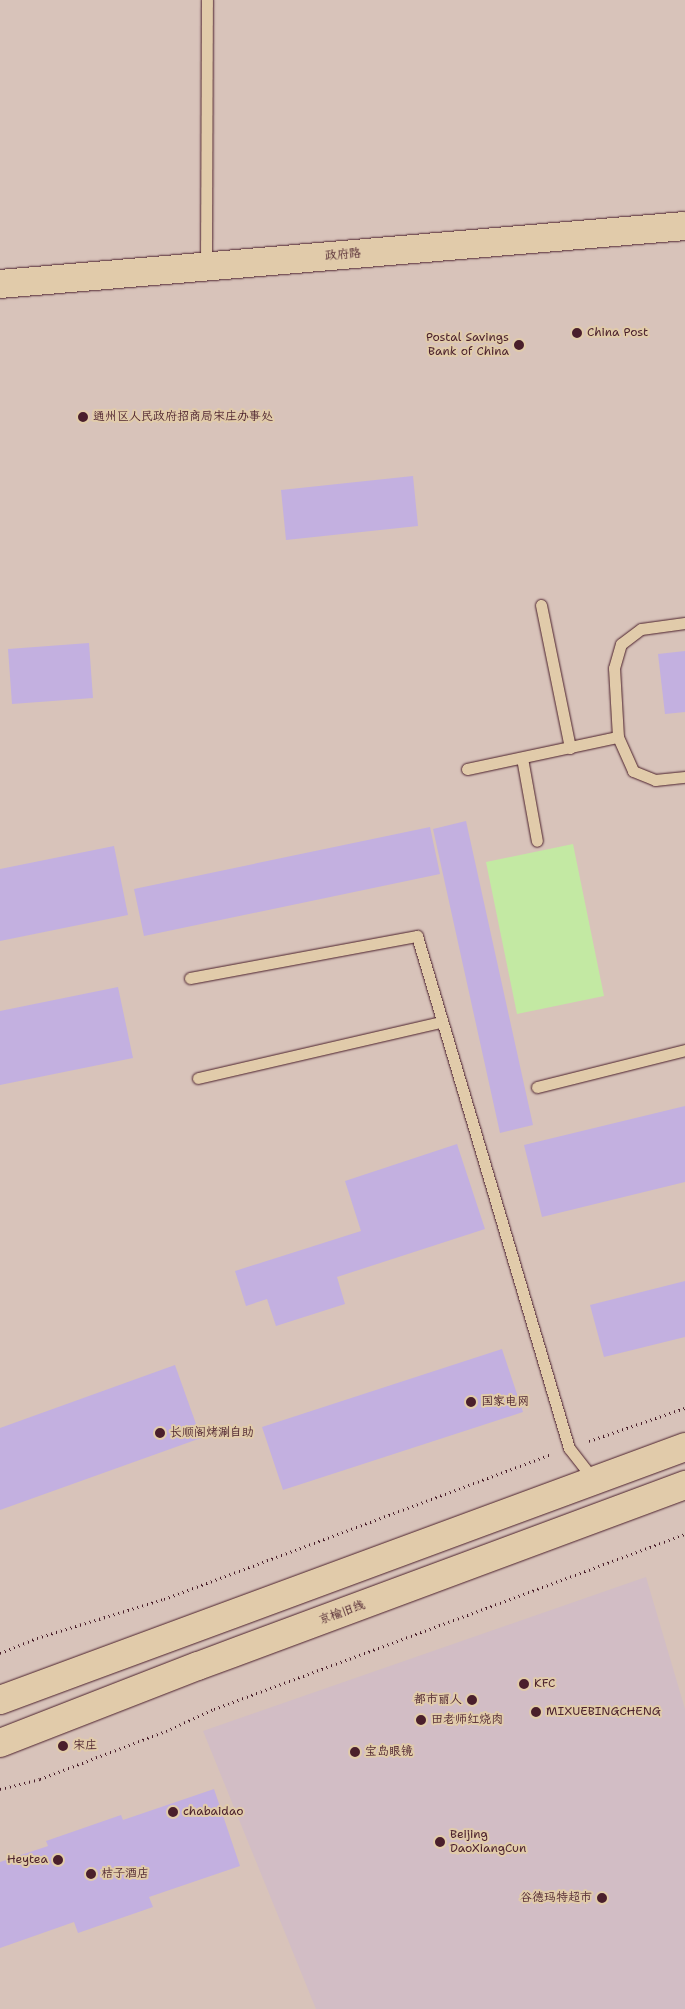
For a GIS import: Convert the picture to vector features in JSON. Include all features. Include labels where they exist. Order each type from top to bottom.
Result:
[{"type":"main road","name":"政府路","points":[[0,284],[685,226]]},
{"type":"main road","points":[[0,1700],[685,1447]]},
{"type":"main road","name":"京榆旧线","points":[[0,1744],[198,1666],[685,1485]]},
{"type":"lane","points":[[206,267],[207,0]]},
{"type":"lane","points":[[541,605],[570,748]]},
{"type":"lane","points":[[685,623],[641,628],[621,644],[614,668],[618,737],[633,771],[655,780],[685,777]]},
{"type":"lane","points":[[467,770],[618,737]]},
{"type":"lane","points":[[522,758],[537,841]]},
{"type":"lane","points":[[190,978],[417,936],[569,1448],[595,1481]]},
{"type":"lane","points":[[198,1078],[441,1022]]},
{"type":"lane","points":[[537,1087],[685,1050]]},
{"type":"path","points":[[0,1653],[37,1638],[164,1599],[569,1448],[685,1408]]},
{"type":"path","points":[[0,1789],[40,1779],[166,1732],[214,1709],[685,1534]]},
{"type":"shaded area","points":[[646,1577],[685,1709],[685,2009],[316,2009],[203,1731]]},
{"type":"green space","points":[[573,844],[604,996],[517,1014],[486,862]]},
{"type":"building","points":[[413,476],[418,526],[286,540],[281,490]]},
{"type":"building","points":[[89,643],[93,698],[12,704],[8,649]]},
{"type":"building","points":[[685,651],[685,712],[665,714],[658,654]]},
{"type":"building","points":[[466,821],[533,1125],[500,1133],[433,829]]},
{"type":"building","points":[[430,827],[440,874],[144,936],[134,889]]},
{"type":"building","points":[[114,846],[128,915],[0,941],[0,869]]},
{"type":"building","points":[[118,987],[133,1058],[0,1085],[0,1011]]},
{"type":"building","points":[[685,1106],[685,1182],[542,1217],[524,1145]]},
{"type":"building","points":[[457,1144],[485,1229],[337,1277],[345,1304],[276,1326],[267,1299],[246,1306],[235,1271],[361,1231],[345,1181]]},
{"type":"building","points":[[685,1281],[685,1337],[604,1357],[590,1305]]},
{"type":"building","points":[[502,1349],[523,1412],[283,1490],[262,1427]]},
{"type":"building","points":[[175,1365],[201,1438],[0,1510],[0,1428]]},
{"type":"building","points":[[214,1789],[240,1866],[149,1897],[153,1907],[78,1933],[74,1922],[0,1948],[0,1862],[48,1846],[46,1841],[121,1815],[123,1820]]},
{"type":"place","name":"China Post","points":[[577,333]]},
{"type":"place","name":"Postal Savings Bank of China","points":[[519,345]]},
{"type":"place","name":"通州区人民政府招商局宋庄办事处","points":[[83,417]]},
{"type":"place","name":"国家电网","points":[[471,1402]]},
{"type":"place","name":"长顺阁烤涮自助","points":[[160,1433]]},
{"type":"place","name":"KFC","points":[[524,1684]]},
{"type":"place","name":"都市丽人","points":[[472,1700]]},
{"type":"place","name":"MIXUEBINGCHENG","points":[[536,1712]]},
{"type":"place","name":"田老师红烧肉","points":[[421,1720]]},
{"type":"place","name":"宋庄","points":[[63,1746]]},
{"type":"place","name":"宝岛眼镜","points":[[355,1752]]},
{"type":"place","name":"chabaidao","points":[[173,1812]]},
{"type":"place","name":"Beijing DaoXiangCun","points":[[440,1842]]},
{"type":"place","name":"Heytea","points":[[58,1860]]},
{"type":"place","name":"桔子酒店","points":[[91,1874]]},
{"type":"place","name":"谷德玛特超市","points":[[602,1898]]}]
